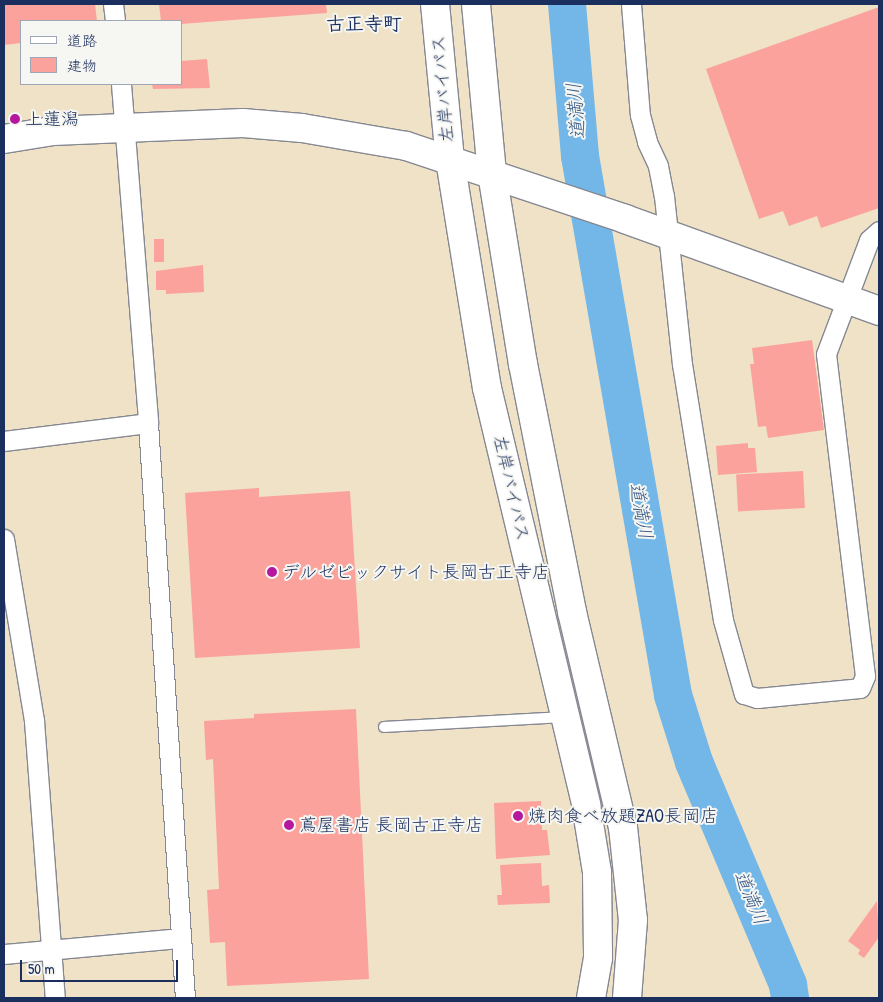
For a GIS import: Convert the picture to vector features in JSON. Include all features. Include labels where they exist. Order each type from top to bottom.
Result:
[{"type":"street","points":[[113,4],[115,20]]},
{"type":"street","name":"左岸バイパス","points":[[435,4],[450,160],[487,388],[565,717],[597,872],[598,958],[591,998]]},
{"type":"street","name":"左岸バイパス","points":[[476,4],[492,174],[523,364],[572,612],[623,827],[634,920],[627,998]]},
{"type":"street","points":[[631,4],[640,116],[646,142],[658,166],[682,364],[723,620],[744,694],[757,698],[860,688],[865,676],[826,354],[848,300],[869,240],[879,231]]},
{"type":"street","points":[[121,85],[126,127],[148,423],[184,998]]},
{"type":"street","points":[[4,139],[53,131],[243,123],[302,128],[406,146],[625,219],[879,311]]},
{"type":"street","points":[[4,441],[148,423]]},
{"type":"street","points":[[4,539],[34,721],[53,948],[55,998]]},
{"type":"street","points":[[565,717],[580,707],[568,648],[572,612]]},
{"type":"street","points":[[4,954],[53,948],[180,938]]},
{"type":"lane","points":[[384,727],[565,717]]},
{"type":"building","points":[[4,4],[95,4],[97,20],[20,20],[20,43],[4,45]]},
{"type":"building","points":[[159,4],[326,4],[327,13],[182,24],[182,20],[161,20]]},
{"type":"building","points":[[879,7],[879,208],[821,228],[817,216],[789,226],[783,211],[759,219],[706,69]]},
{"type":"building","points":[[207,59],[210,88],[153,89],[152,85],[182,85],[182,61]]},
{"type":"building","points":[[154,239],[164,239],[164,262],[154,262]]},
{"type":"building","points":[[203,265],[204,292],[166,294],[166,290],[156,290],[156,271]]},
{"type":"building","points":[[812,340],[824,430],[768,438],[766,426],[758,427],[750,364],[754,364],[752,348]]},
{"type":"building","points":[[748,443],[748,448],[755,448],[757,472],[718,475],[716,446]]},
{"type":"building","points":[[803,471],[805,508],[738,511],[736,475]]},
{"type":"building","name":"デルゼビックサイト長岡古正寺店","points":[[259,488],[259,497],[350,491],[360,648],[195,658],[185,493]]},
{"type":"building","name":"蔦屋書店 長岡古正寺店","points":[[356,709],[369,979],[227,986],[225,942],[210,943],[207,890],[219,889],[213,759],[206,760],[204,721],[254,718],[254,714]]},
{"type":"building","name":"焼肉食べ放題ZAO長岡店","points":[[541,801],[542,830],[547,830],[550,855],[496,859],[494,803]]},
{"type":"building","points":[[541,863],[542,886],[549,885],[550,903],[498,905],[497,895],[502,895],[500,865]]},
{"type":"building","points":[[877,901],[879,937],[864,958],[858,954],[860,950],[848,941]]},
{"type":"waterway","name":"道満川","points":[[567,4],[580,156],[673,695],[694,762],[788,985],[790,998]]},
{"type":"place","name":"上蓮潟","points":[[15,119]]},
{"type":"place","name":"デルゼビックサイト長岡古正寺店","points":[[272,572]]},
{"type":"place","name":"焼肉食べ放題ZAO長岡店","points":[[518,816]]},
{"type":"place","name":"蔦屋書店 長岡古正寺店","points":[[289,825]]},
{"type":"district","name":"古正寺町","points":[[364,24]]}]
